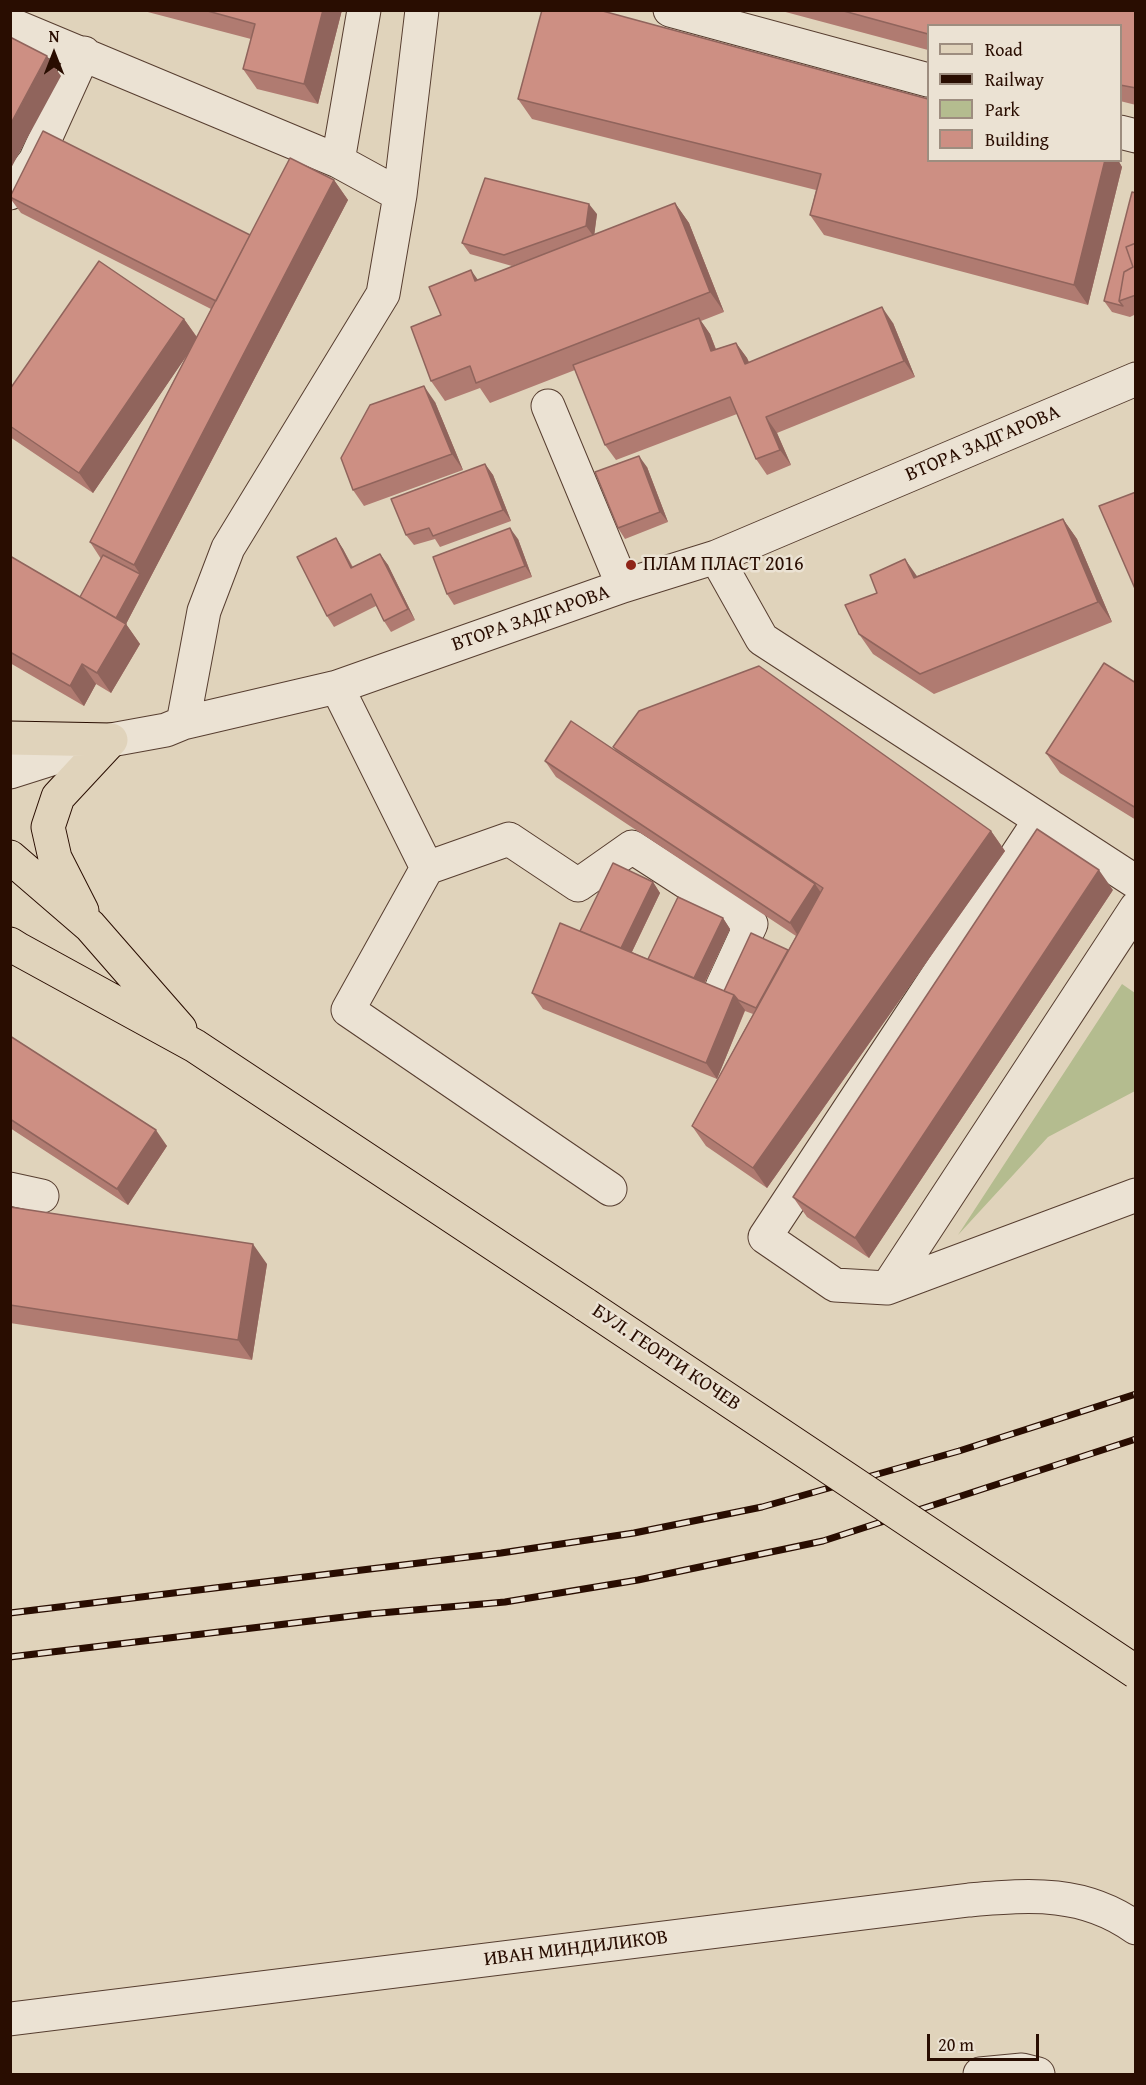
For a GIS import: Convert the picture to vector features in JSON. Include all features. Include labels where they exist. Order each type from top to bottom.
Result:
[{"type":"main road","points":[[10,738],[111,740]]},
{"type":"main road","points":[[90,926],[56,858],[48,827],[58,797],[111,740]]},
{"type":"main road","name":"БУЛ. ГЕОРГИ КОЧЕВ","points":[[10,857],[90,926],[195,1046]]},
{"type":"main road","name":"БУЛ. ГЕОРГИ КОЧЕВ","points":[[13,946],[195,1046],[1136,1672]]},
{"type":"street","points":[[338,161],[364,10]]},
{"type":"street","points":[[183,723],[204,611],[228,548],[383,294],[400,195],[423,10]]},
{"type":"street","points":[[670,10],[927,80]]},
{"type":"street","points":[[18,20],[84,53],[338,161],[400,195]]},
{"type":"street","points":[[10,193],[34,161],[84,53]]},
{"type":"street","name":"ВТОРА ЗАДГАРОВА","points":[[10,772],[111,740],[166,730],[183,723],[338,687],[623,586],[716,557],[1136,379]]},
{"type":"street","points":[[548,406],[623,586]]},
{"type":"street","points":[[716,557],[762,639],[1136,882]]},
{"type":"street","points":[[338,687],[427,868]]},
{"type":"street","points":[[1040,820],[765,1237],[835,1285],[887,1288],[1136,1195]]},
{"type":"street","points":[[610,1189],[348,1010],[427,868],[509,838],[578,885],[632,847],[751,924],[722,987]]},
{"type":"street","points":[[887,1288],[1136,908]]},
{"type":"street","points":[[10,1189],[42,1196]]},
{"type":"street","name":"ИВАН МИНДИЛИКОВ","points":[[10,2019],[969,1900],[1053,1897],[1089,1903],[1136,1928]]},
{"type":"street","points":[[980,2074],[1022,2070],[1038,2074]]},
{"type":"green space","points":[[1122,984],[1135,993],[1135,1091],[1048,1137],[958,1235]]},
{"type":"building","points":[[204,10],[323,10],[304,84],[243,69],[255,24]]},
{"type":"building","points":[[542,10],[599,10],[927,99],[927,162],[1105,162],[1074,285],[810,215],[821,174],[518,99]]},
{"type":"building","points":[[840,10],[1136,10],[1136,88],[1122,85],[1122,24],[927,24],[927,34]]},
{"type":"building","points":[[10,37],[47,56],[10,125]]},
{"type":"building","points":[[43,131],[250,235],[216,301],[10,197]]},
{"type":"building","points":[[290,158],[334,180],[134,565],[90,542]]},
{"type":"building","points":[[485,178],[589,204],[586,226],[504,255],[462,243]]},
{"type":"building","points":[[1132,192],[1136,193],[1136,243],[1126,247],[1133,267],[1124,272],[1119,301],[1123,306],[1104,301]]},
{"type":"building","points":[[675,203],[710,292],[476,383],[470,366],[431,381],[411,327],[441,315],[429,287],[471,270],[475,281]]},
{"type":"building","points":[[1136,243],[1136,295],[1119,301],[1124,272],[1133,267],[1126,247]]},
{"type":"building","points":[[99,261],[184,319],[79,473],[10,426],[10,389]]},
{"type":"building","points":[[882,307],[904,361],[766,417],[780,450],[756,459],[730,397],[605,445],[573,365],[699,318],[711,351],[736,343],[745,364]]},
{"type":"building","points":[[424,386],[452,454],[353,490],[341,458],[370,405]]},
{"type":"building","points":[[639,456],[660,512],[618,528],[595,472]]},
{"type":"building","points":[[485,464],[503,510],[433,536],[429,528],[406,535],[391,499]]},
{"type":"building","points":[[1136,492],[1136,591],[1099,506]]},
{"type":"building","points":[[1063,519],[1098,602],[920,674],[859,634],[845,605],[877,593],[870,575],[905,559],[914,578]]},
{"type":"building","points":[[510,528],[525,566],[447,594],[433,557]]},
{"type":"building","points":[[336,538],[351,568],[380,554],[408,609],[384,621],[371,594],[327,616],[297,557]]},
{"type":"building","points":[[103,555],[140,574],[116,618],[80,597]]},
{"type":"building","points":[[10,556],[126,624],[97,673],[82,664],[70,686],[10,652]]},
{"type":"building","points":[[1104,663],[1136,683],[1136,808],[1046,753]]},
{"type":"building","points":[[759,666],[991,831],[753,1168],[692,1126],[823,888],[613,747],[639,711]]},
{"type":"building","points":[[571,721],[815,884],[790,923],[545,761]]},
{"type":"building","points":[[1037,829],[1099,870],[855,1238],[793,1197]]},
{"type":"building","points":[[613,863],[653,882],[621,948],[580,931]]},
{"type":"building","points":[[678,897],[723,918],[694,978],[648,959]]},
{"type":"building","points":[[560,923],[734,995],[706,1063],[532,993]]},
{"type":"building","points":[[751,933],[788,950],[756,1008],[724,991]]},
{"type":"building","points":[[10,1036],[156,1130],[117,1189],[10,1119]]},
{"type":"building","points":[[10,1207],[253,1244],[238,1340],[10,1305]]},
{"type":"railway","points":[[10,1613],[501,1553],[634,1533],[762,1507],[959,1451],[1136,1394]]},
{"type":"railway","points":[[10,1657],[369,1614],[505,1602],[638,1580],[823,1541],[1136,1439]]},
{"type":"place","name":"ПЛАМ ПЛАСТ 2016","points":[[631,565]]}]
